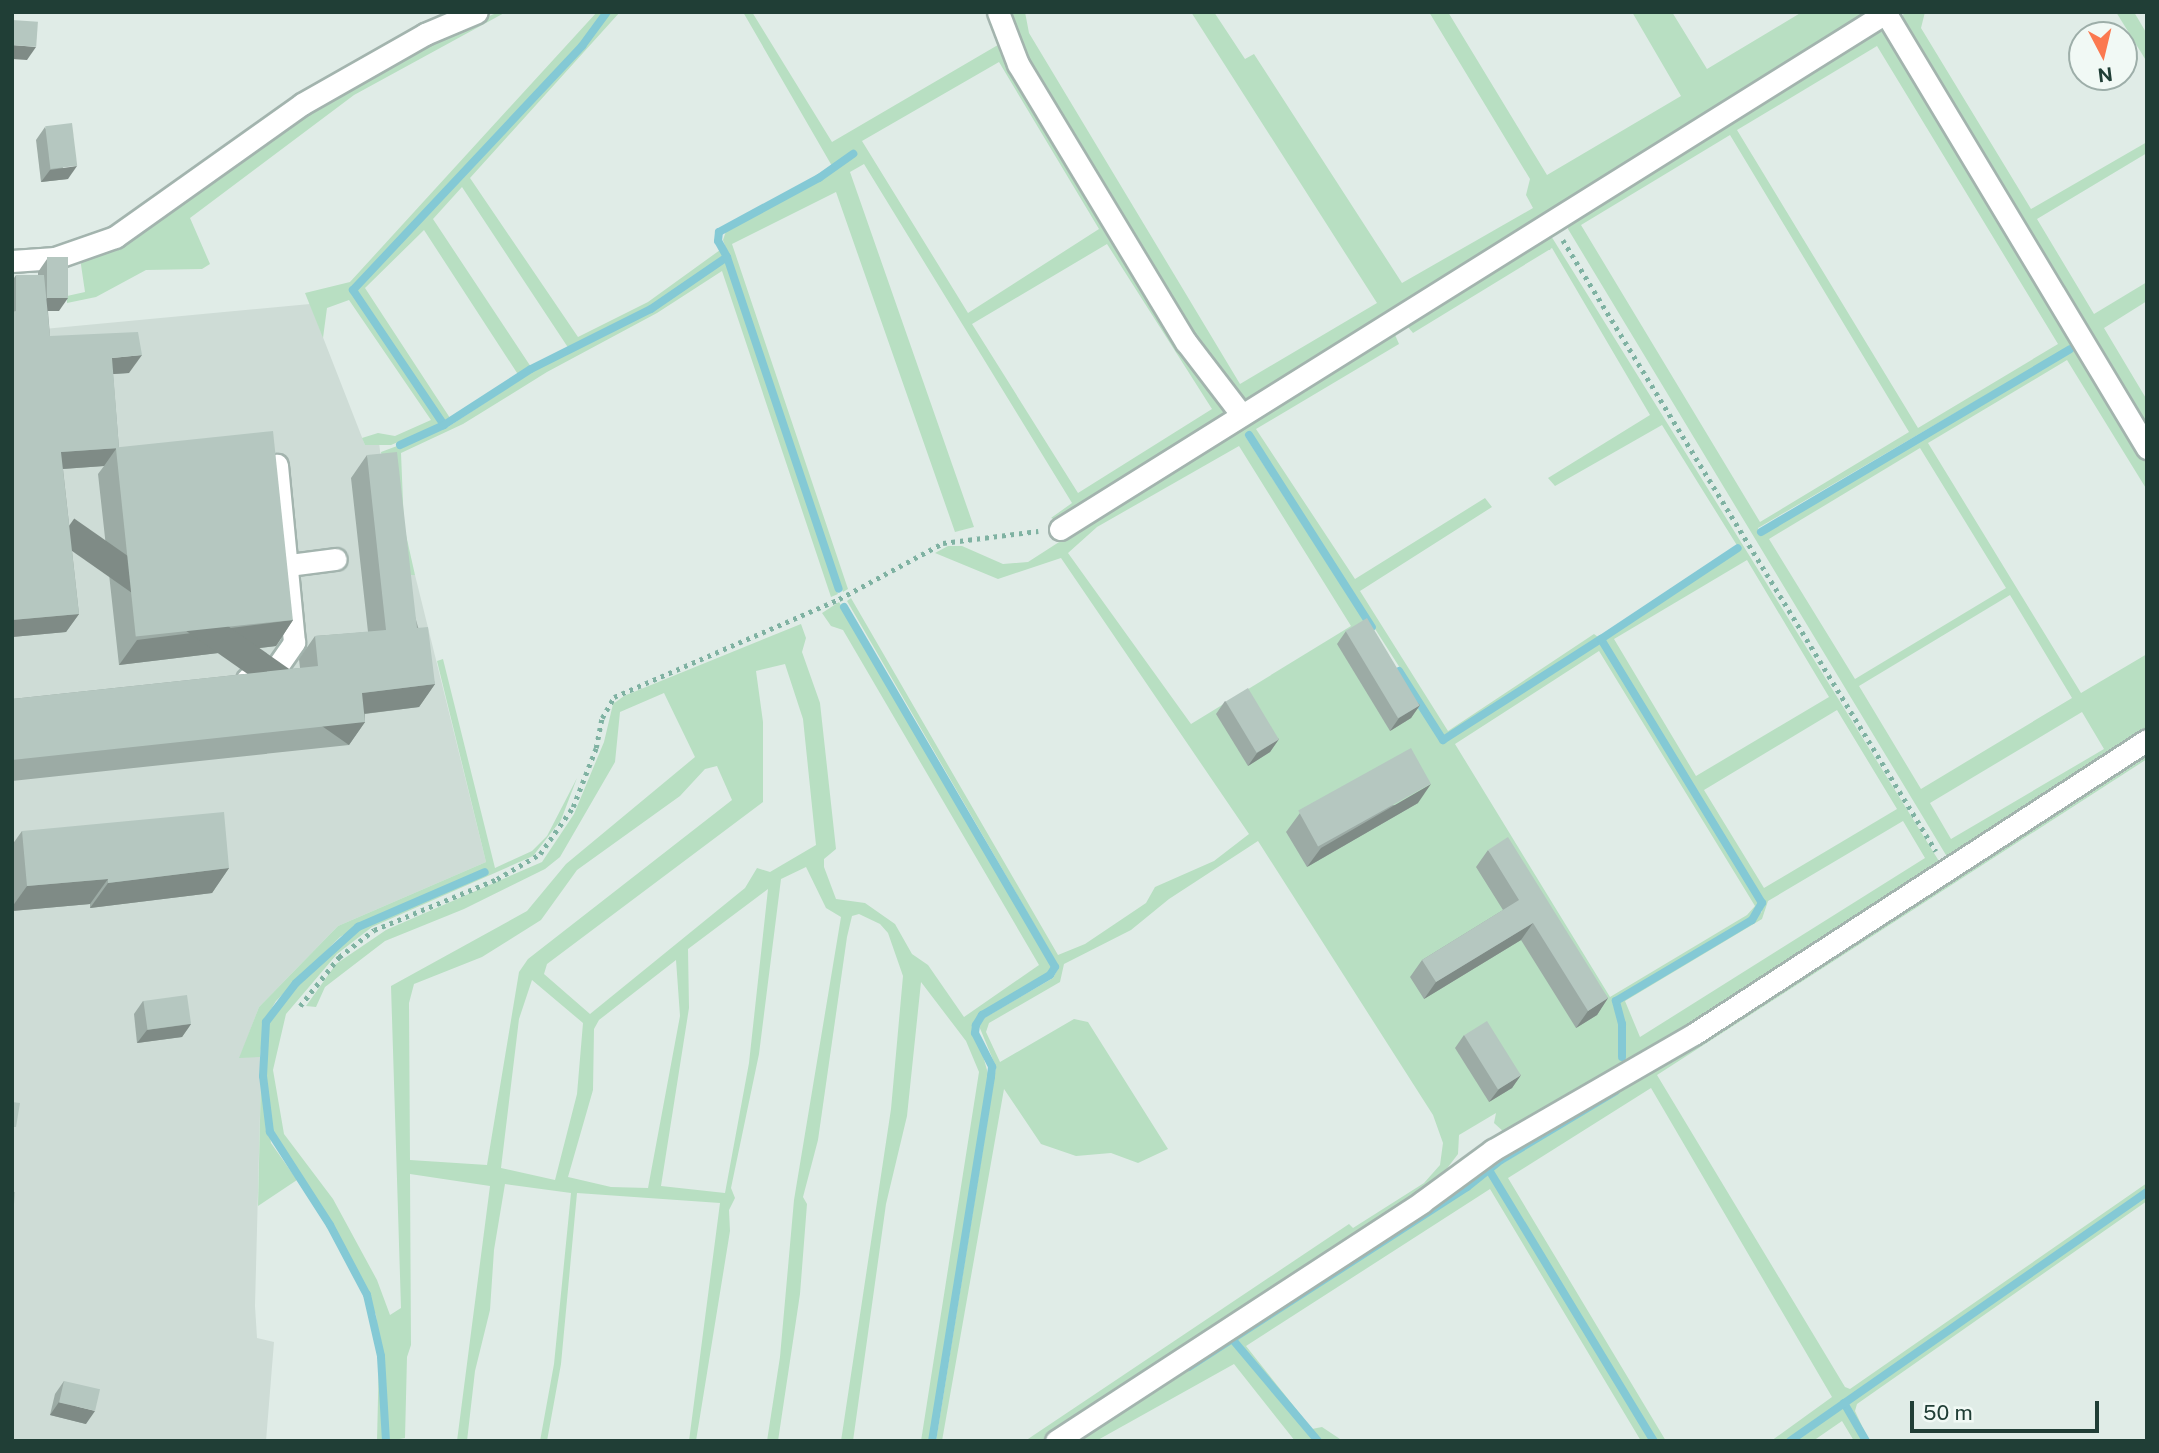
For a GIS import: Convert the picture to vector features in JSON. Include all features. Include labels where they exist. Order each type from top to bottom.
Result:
[{"type":"street","points":[[12,261],[55,258],[115,237],[302,104],[425,34],[477,12]]},
{"type":"street","points":[[998,12],[1018,64],[1186,342],[1241,414]]},
{"type":"street","points":[[1060,529],[1886,13],[2147,448]]},
{"type":"street","points":[[231,681],[272,674],[294,642],[289,565],[277,465]]},
{"type":"street","points":[[289,565],[336,559]]},
{"type":"street","points":[[1056,1441],[1422,1202],[1493,1150],[1694,1034],[2147,740]]},
{"type":"path","points":[[1551,221],[1947,870]]},
{"type":"path","points":[[300,1006],[330,966],[374,930],[497,879],[540,854],[573,807],[596,748],[602,718],[614,697],[839,599],[943,543],[1060,529]]},
{"type":"shaded area","points":[[310,304],[365,445],[379,443],[397,575],[415,575],[486,862],[338,926],[259,1007],[240,1057],[260,1057],[255,1306],[257,1338],[274,1342],[266,1441],[12,1441],[12,332]]},
{"type":"green space","points":[[499,12],[506,12],[354,95],[190,218],[210,264],[202,269],[146,270],[96,297],[67,303],[67,296],[85,292],[80,258],[278,128],[430,40]]},
{"type":"green space","points":[[597,12],[604,12],[581,43],[350,290],[441,424],[391,445],[365,445],[362,438],[378,433],[395,436],[431,420],[349,300],[327,308],[323,338],[305,293],[350,282]]},
{"type":"green space","points":[[610,12],[620,12],[470,178],[578,337],[648,302],[720,250],[724,257],[650,308],[569,349],[462,187],[433,219],[531,367],[519,376],[424,230],[365,288],[450,418],[445,422],[356,289]]},
{"type":"green space","points":[[743,12],[752,12],[832,142],[1003,42],[1227,413],[1060,521],[1051,518],[1072,503],[864,164],[850,172],[974,527],[955,532],[836,192],[732,244],[848,589],[843,592],[723,240],[726,231],[826,177],[856,154],[853,150],[832,166]],"holes":[[[999,62],[1099,229],[968,313],[862,141]],[[1107,244],[1212,409],[1078,493],[972,324]]]},
{"type":"green space","points":[[1006,12],[1025,12],[1029,33],[1240,384],[1377,303],[1191,12],[1214,12],[1245,59],[1254,54],[1402,283],[1533,208],[1526,195],[1530,179],[1429,12],[1448,12],[1547,175],[1681,96],[1632,12],[1672,12],[1707,69],[1802,12],[1869,12],[1245,400],[1233,394],[1193,337],[1022,57]]},
{"type":"green space","points":[[1904,12],[1925,12],[1921,28],[2031,209],[2147,142],[2147,153],[2037,219],[2094,314],[2147,282],[2147,301],[2104,328],[2147,400],[2147,437],[1901,22]]},
{"type":"green space","points":[[2116,12],[2134,12],[2147,34],[2147,62],[2138,47],[2138,21],[2122,21]]},
{"type":"green space","points":[[1873,27],[1893,38],[2147,463],[2147,490],[2067,360],[1928,443],[2081,693],[2147,654],[2147,733],[1949,860],[1568,229],[1569,219]],"holes":[[[1877,46],[2058,344],[1918,428],[1737,130]],[[1730,135],[1909,432],[1760,522],[1581,225]],[[2070,346],[2071,352],[1759,533],[1758,528]],[[1920,448],[2006,588],[1855,679],[1769,539]],[[2010,595],[2072,698],[1921,789],[1859,686]],[[2082,712],[2104,749],[1951,839],[1930,803]]]},
{"type":"green space","points":[[1548,231],[1942,866],[1730,1002],[1505,1133],[1494,1123],[1496,1113],[1459,1135],[1458,1154],[1439,1179],[1048,1441],[1025,1441],[1349,1224],[1353,1228],[1424,1183],[1440,1165],[1443,1143],[1433,1115],[1258,841],[1169,899],[1131,930],[1064,964],[1060,982],[989,1023],[986,1032],[1000,1062],[1074,1019],[1088,1022],[1168,1149],[1138,1163],[1111,1153],[1076,1156],[1041,1144],[1004,1089],[942,1441],[936,1441],[996,1067],[979,1026],[984,1018],[1053,978],[1059,967],[847,601],[851,598],[1058,955],[1085,944],[1146,903],[1155,887],[1214,861],[1249,834],[1061,558],[998,579],[935,553],[948,546],[962,546],[1003,564],[1028,562],[1392,328],[1399,344],[1256,429],[1355,579],[1485,498],[1492,507],[1360,591],[1448,731],[1594,634],[1598,637],[1444,737],[1250,433],[1245,436],[1443,743],[1600,642],[1759,900],[1759,909],[1749,919],[1612,1001],[1619,1024],[1618,1058],[1625,1056],[1625,1035],[1618,1002],[1762,912],[1759,894],[1603,640],[1738,547],[1662,425],[1555,486],[1548,478],[1650,415],[1552,248],[1413,333],[1403,321]],"holes":[[[1239,446],[1351,626],[1191,724],[1068,553],[1097,527]],[[1747,560],[1829,697],[1696,776],[1614,639]],[[1599,651],[1755,906],[1747,915],[1610,997],[1455,744]],[[1837,710],[1897,809],[1764,888],[1704,790]],[[1903,821],[1925,858],[1640,1037],[1625,1001],[1762,919],[1768,901]]]},
{"type":"green space","points":[[725,261],[838,594],[831,597],[722,271],[657,313],[547,372],[463,424],[401,453],[404,526],[415,575],[397,575],[381,452],[448,427],[532,372],[652,311]]},
{"type":"green space","points":[[839,602],[1052,967],[1049,973],[980,1014],[974,1024],[989,1077],[930,1441],[921,1441],[979,1072],[966,1041],[921,982],[907,1116],[886,1204],[853,1441],[841,1441],[891,1109],[903,976],[888,933],[880,924],[859,914],[852,916],[847,937],[818,1140],[803,1197],[807,1204],[800,1294],[778,1441],[767,1441],[780,1357],[794,1200],[841,917],[826,908],[806,867],[781,879],[759,1054],[731,1188],[735,1198],[729,1210],[730,1231],[696,1441],[689,1441],[720,1203],[577,1193],[561,1364],[547,1441],[540,1441],[554,1364],[571,1193],[505,1184],[494,1250],[490,1310],[475,1371],[467,1441],[457,1441],[490,1186],[410,1174],[411,1345],[407,1357],[405,1438],[388,1441],[376,1315],[332,1224],[275,1142],[269,1119],[265,1042],[268,1022],[279,1004],[343,940],[383,916],[485,873],[484,870],[382,913],[340,937],[276,1001],[264,1021],[260,1057],[239,1058],[259,1007],[338,926],[486,862],[437,661],[443,659],[495,868],[532,851],[547,836],[577,778],[561,820],[533,856],[372,927],[337,954],[286,1014],[273,1070],[284,1134],[333,1199],[377,1280],[390,1315],[401,1308],[391,986],[527,911],[566,864],[695,757],[664,693],[620,712],[615,762],[560,857],[545,869],[464,909],[385,941],[325,987],[316,1007],[306,1006],[336,964],[386,930],[542,862],[574,814],[604,742],[613,704],[624,696],[801,624],[806,638],[802,652],[820,703],[836,849],[824,859],[824,867],[836,899],[865,903],[895,924],[912,954],[928,965],[964,1017],[1039,965],[843,630],[831,626],[822,613]],"holes":[[[785,664],[803,719],[816,845],[770,872],[757,868],[745,888],[590,1014],[544,974],[547,964],[763,802],[763,722],[756,671]],[[717,766],[732,800],[528,959],[519,972],[487,1165],[410,1160],[409,1003],[414,984],[482,957],[541,920],[577,870],[680,796],[705,769]],[[768,889],[749,1063],[725,1193],[661,1186],[689,1008],[688,949]],[[676,960],[680,1016],[648,1188],[611,1187],[568,1177],[593,1090],[594,1029],[599,1020]],[[532,980],[583,1023],[577,1094],[555,1180],[501,1168],[519,1019]]]},
{"type":"green space","points":[[2147,754],[2147,759],[1657,1075],[1845,1387],[1850,1389],[2147,1183],[2147,1190],[1787,1441],[1771,1441],[1832,1397],[1651,1088],[1508,1178],[1666,1441],[1656,1441],[1492,1170],[1710,1036]]},
{"type":"green space","points":[[261,1077],[271,1143],[297,1180],[258,1206]]},
{"type":"green space","points":[[1488,1172],[1651,1441],[1641,1441],[1490,1189],[1246,1346],[1312,1429],[1322,1427],[1343,1441],[1321,1441],[1235,1340]]},
{"type":"green space","points":[[2147,1194],[2147,1201],[1857,1404],[1855,1411],[1869,1441],[1847,1403]]},
{"type":"green space","points":[[1232,1342],[1315,1441],[1295,1441],[1234,1364],[1096,1441],[1078,1441]]},
{"type":"green space","points":[[379,1356],[385,1424],[384,1441],[377,1441]]},
{"type":"green space","points":[[1843,1407],[1863,1441],[1854,1441],[1842,1421],[1813,1441],[1794,1441]]},
{"type":"building","points":[[12,20],[38,22],[36,47],[12,45]]},
{"type":"building","points":[[72,123],[77,166],[50,169],[45,126]]},
{"type":"building","points":[[47,257],[68,257],[68,298],[47,298]]},
{"type":"building","points":[[16,275],[44,275],[50,336],[138,332],[142,355],[112,358],[119,448],[61,452],[79,614],[12,620],[12,312],[16,311]]},
{"type":"building","points":[[273,431],[293,620],[136,636],[116,448]]},
{"type":"building","points":[[397,452],[417,628],[428,627],[435,684],[362,693],[365,722],[12,760],[12,699],[318,666],[315,636],[386,630],[367,455]]},
{"type":"building","points":[[1367,618],[1420,705],[1398,718],[1346,631]]},
{"type":"building","points":[[1248,688],[1279,739],[1257,753],[1226,701]]},
{"type":"building","points":[[1411,748],[1431,784],[1318,846],[1298,811]]},
{"type":"building","points":[[224,812],[229,868],[108,883],[108,879],[27,886],[22,831]]},
{"type":"building","points":[[1508,837],[1608,998],[1588,1011],[1533,923],[1436,982],[1422,960],[1519,900],[1488,850]]},
{"type":"building","points":[[187,995],[191,1024],[147,1030],[143,1001]]},
{"type":"building","points":[[1487,1021],[1521,1075],[1498,1090],[1464,1035]]},
{"type":"building","points":[[12,1102],[20,1103],[16,1127],[12,1127]]},
{"type":"building","points":[[12,1192],[15,1192],[12,1229]]},
{"type":"building","points":[[64,1381],[100,1389],[95,1411],[59,1402]]},
{"type":"waterway","points":[[444,425],[353,290],[582,46],[607,12]]},
{"type":"waterway","points":[[727,257],[718,241],[719,232],[819,178],[853,154]]},
{"type":"waterway","points":[[400,445],[444,425],[531,369],[651,309],[727,257],[839,589]]},
{"type":"waterway","points":[[1761,532],[2070,349]]},
{"type":"waterway","points":[[1249,435],[1372,627]]},
{"type":"waterway","points":[[1622,1057],[1622,1024],[1616,1001],[1752,920],[1762,903],[1601,639],[1738,548]]},
{"type":"waterway","points":[[844,607],[1055,967],[1050,975],[982,1015],[976,1025],[975,1033],[992,1067],[991,1077],[932,1441]]},
{"type":"waterway","points":[[1399,671],[1443,740],[1601,639]]},
{"type":"waterway","points":[[386,1441],[381,1356],[367,1295],[330,1225],[270,1132],[263,1076],[266,1022],[296,983],[358,927],[485,872]]},
{"type":"waterway","points":[[1189,1367],[1467,1187],[1501,1160],[1616,1091]]},
{"type":"waterway","points":[[1489,1170],[1654,1441]]},
{"type":"waterway","points":[[1790,1441],[2147,1192]]},
{"type":"waterway","points":[[1233,1340],[1318,1441]]},
{"type":"waterway","points":[[1844,1403],[1866,1441]]}]
